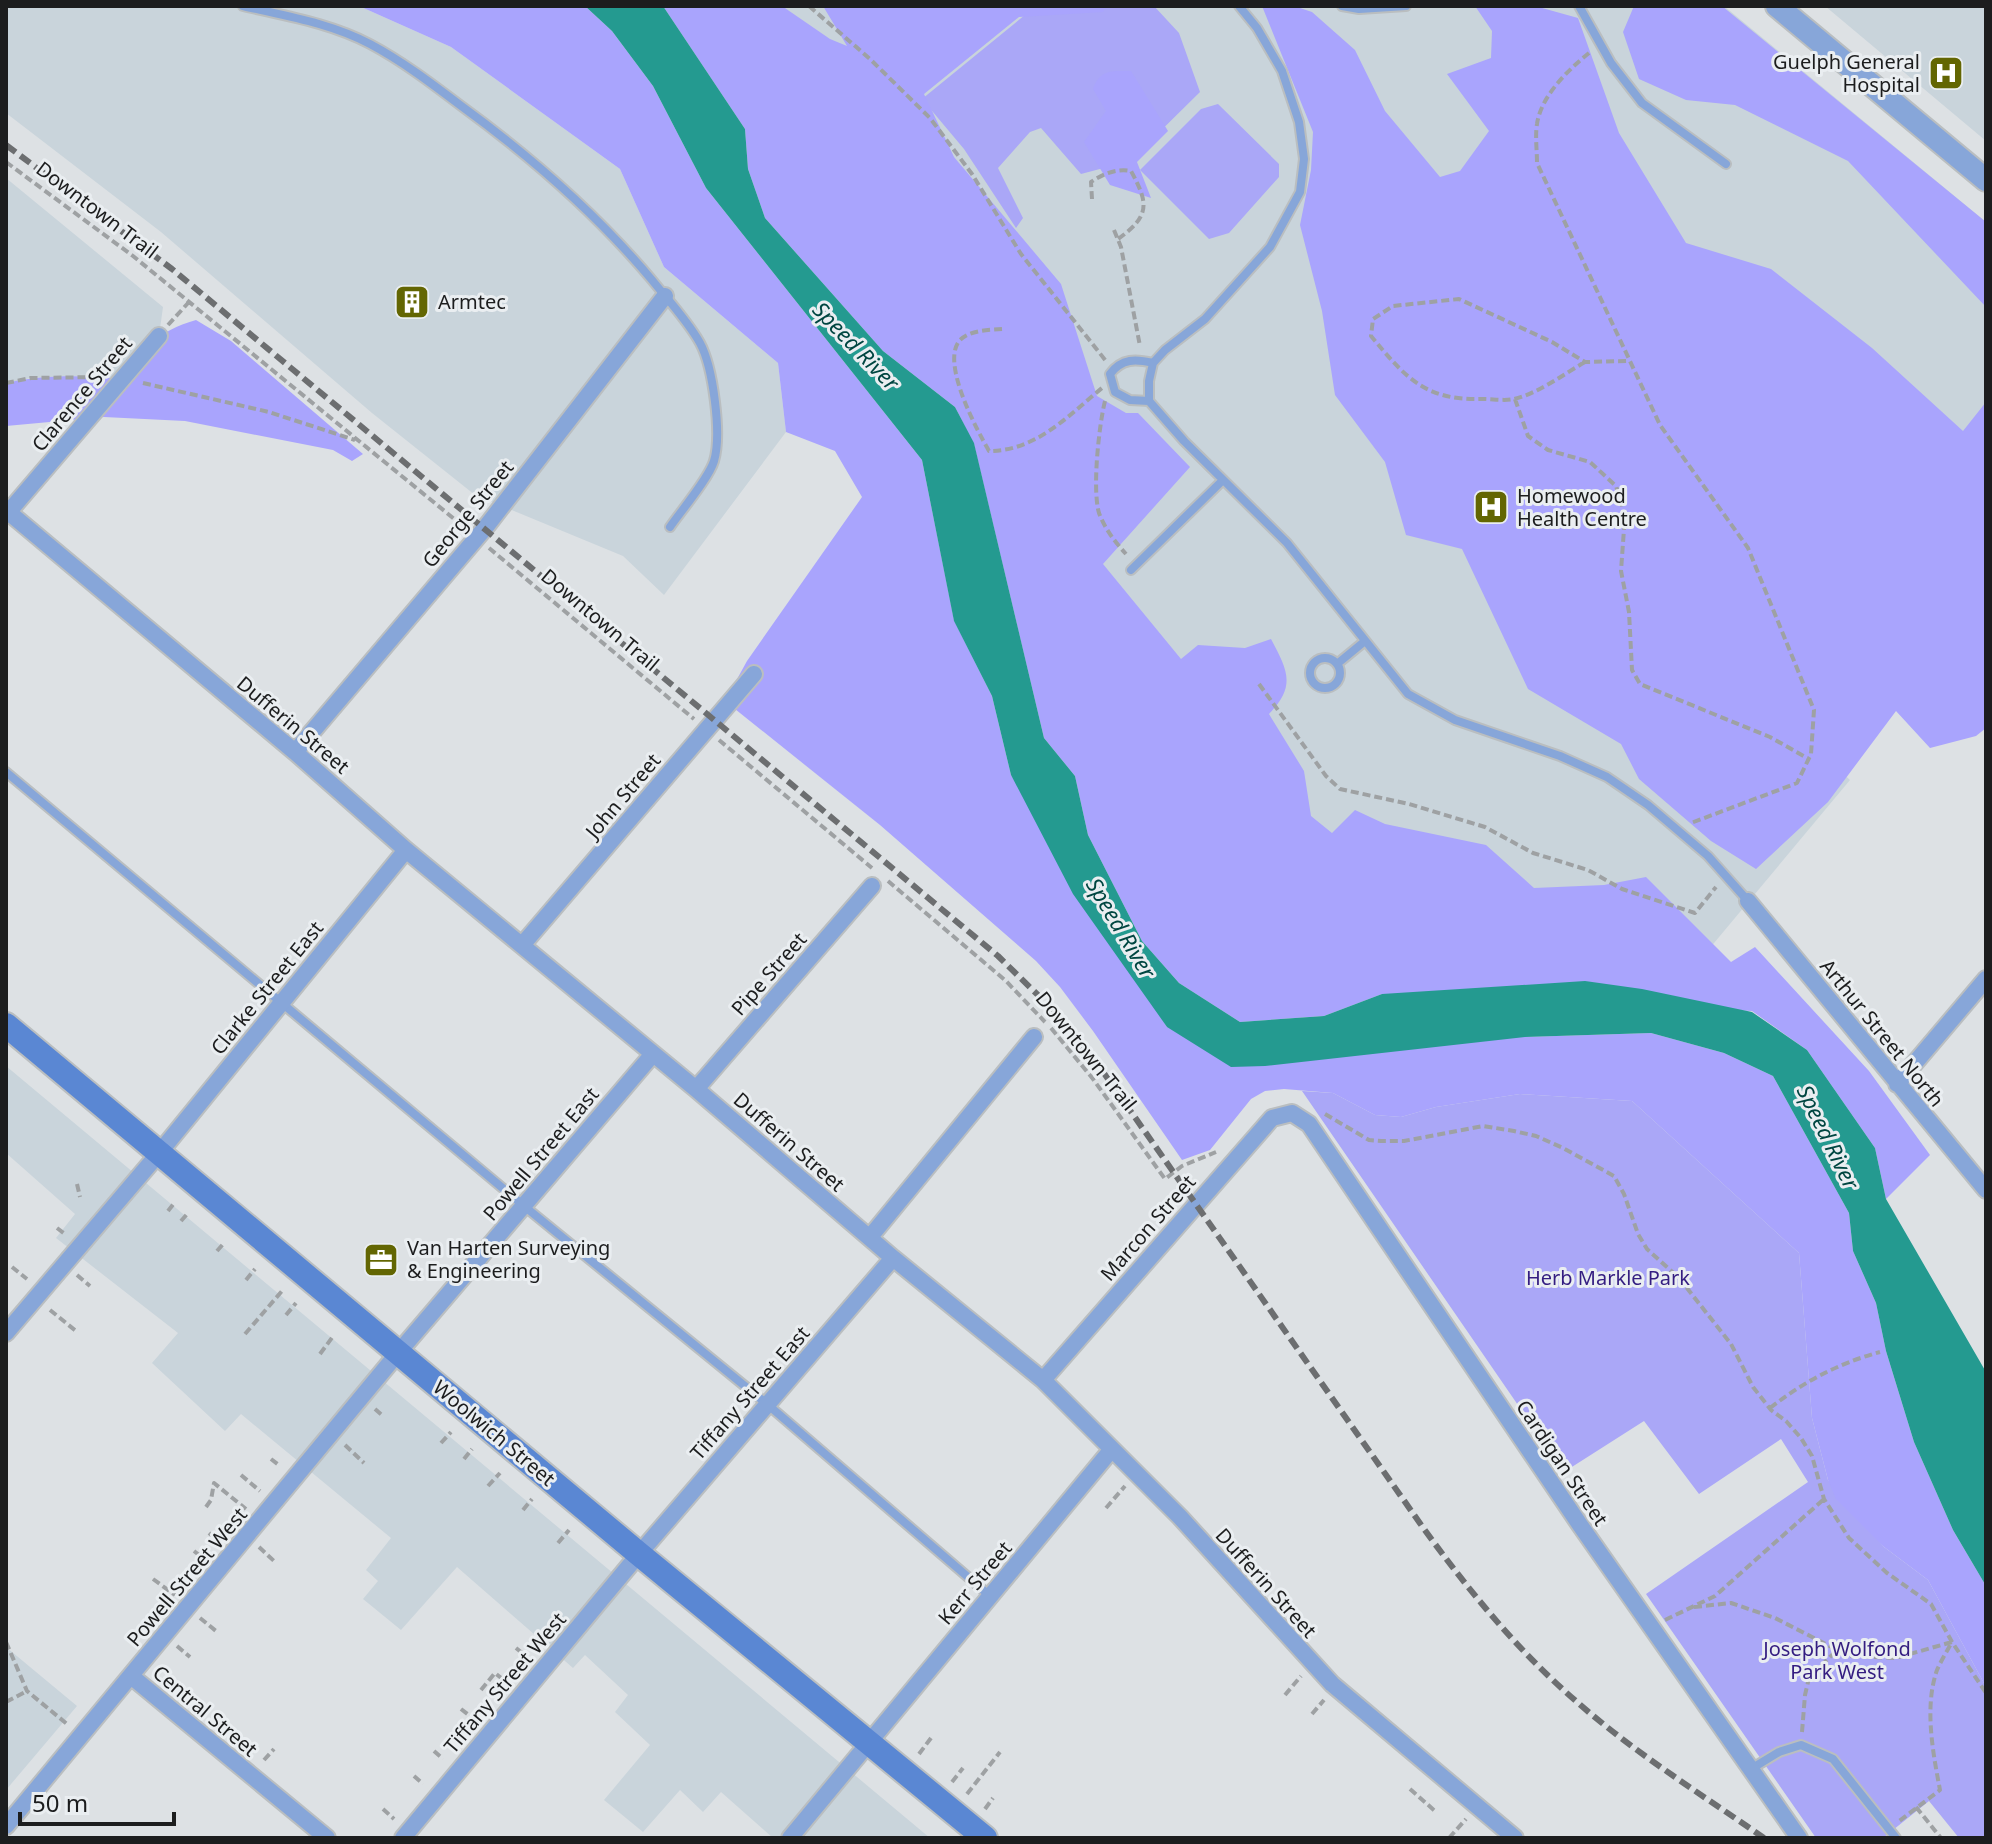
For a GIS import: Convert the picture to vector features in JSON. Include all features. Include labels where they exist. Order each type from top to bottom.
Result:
[{"type":"main road","name":"Woolwich Street","points":[[6,1025],[639,1554],[985,1838]]},
{"type":"street","points":[[1788,9],[1986,180]]},
{"type":"street","name":"George Street","points":[[295,752],[477,537],[665,296]]},
{"type":"street","name":"Clarence Street","points":[[7,512],[159,336]]},
{"type":"street","name":"Dufferin Street","points":[[7,512],[295,752],[406,850],[523,944],[893,1258],[1043,1380],[1180,1517],[1332,1684],[1515,1838]]},
{"type":"street","name":"John Street","points":[[523,944],[754,674]]},
{"type":"street","name":"Clarke Street East","points":[[6,1333],[160,1152],[406,850]]},
{"type":"street","name":"Pipe Street","points":[[696,1089],[872,886]]},
{"type":"street","name":"Arthur Street North","points":[[1748,901],[1986,1190]]},
{"type":"street","points":[[1897,1084],[1986,979]]},
{"type":"street","points":[[870,1237],[1034,1037]]},
{"type":"street","name":"Powell Street East","points":[[398,1353],[653,1054]]},
{"type":"street","name":"Marcon Street","points":[[1043,1380],[1272,1118],[1292,1113]]},
{"type":"street","name":"Cardigan Street","points":[[1292,1113],[1309,1124],[1799,1838]]},
{"type":"street","name":"Tiffany Street East","points":[[639,1554],[893,1258]]},
{"type":"street","name":"Powell Street West","points":[[6,1826],[398,1353]]},
{"type":"street","name":"Kerr Street","points":[[790,1838],[1112,1449]]},
{"type":"street","name":"Tiffany Street West","points":[[403,1838],[639,1554]]},
{"type":"street","name":"Central Street","points":[[131,1676],[327,1838]]},
{"type":"lane","points":[[243,6],[337,28],[403,63],[507,139],[561,187],[616,237],[665,296],[699,340],[709,362],[716,440],[714,462],[670,527]]},
{"type":"lane","points":[[1149,401],[1153,363],[1205,319],[1270,247],[1300,192],[1304,159],[1299,122],[1282,71],[1257,28],[1239,6]]},
{"type":"lane","points":[[1342,6],[1406,6]]},
{"type":"lane","points":[[1579,6],[1611,63],[1642,103],[1726,164]]},
{"type":"lane","points":[[1153,363],[1129,360],[1113,369],[1110,381],[1115,392],[1121,397],[1149,401],[1184,441],[1287,543],[1408,694],[1455,720],[1560,756],[1607,777],[1648,805],[1708,856],[1748,901]]},
{"type":"lane","points":[[1133,568],[1223,480]]},
{"type":"lane","points":[[1337,664],[1365,641]]},
{"type":"lane","points":[[6,772],[524,1206],[767,1404],[990,1596]]},
{"type":"lane","points":[[1750,1769],[1779,1752],[1801,1745],[1833,1759],[1896,1838]]},
{"type":"path","points":[[809,6],[870,59],[930,118],[972,174],[1021,254],[1113,369]]},
{"type":"path","points":[[1600,43],[1574,64],[1543,103],[1537,124],[1537,163],[1660,425],[1748,548],[1814,710],[1809,759],[1797,783],[1676,829]]},
{"type":"path","name":"Downtown Trail","points":[[6,162],[133,256],[477,537],[1006,981],[1059,1036],[1165,1179],[1182,1166],[1217,1152],[1224,1144]]},
{"type":"path","points":[[1092,199],[1091,182],[1111,173],[1131,171],[1142,192],[1144,212],[1135,226],[1118,239]]},
{"type":"path","points":[[1114,230],[1142,360]]},
{"type":"path","points":[[1585,362],[1539,336],[1459,299],[1393,306],[1373,319],[1371,336],[1414,382],[1440,396],[1471,400],[1515,399],[1585,362],[1630,361]]},
{"type":"path","points":[[159,336],[189,302]]},
{"type":"path","points":[[1002,329],[968,334],[958,343],[955,355],[959,389],[989,451],[1007,451],[1037,441],[1110,381]]},
{"type":"path","points":[[6,383],[31,378],[96,376],[157,385],[269,412],[358,442]]},
{"type":"path","points":[[1110,381],[1101,418],[1098,509],[1107,531],[1133,568]]},
{"type":"path","points":[[1515,399],[1528,436],[1548,450],[1590,462],[1616,486],[1625,515],[1621,571],[1629,612],[1632,670],[1640,684],[1770,737],[1809,759]]},
{"type":"path","points":[[1259,684],[1326,776],[1340,789],[1409,804],[1485,827],[1533,853],[1588,870],[1622,889],[1695,913],[1725,875]]},
{"type":"path","points":[[1316,1107],[1369,1140],[1404,1141],[1483,1126],[1536,1136],[1614,1176],[1647,1249],[1679,1278],[1731,1344],[1753,1387],[1770,1408],[1786,1421],[1812,1456],[1824,1499],[1849,1538],[1867,1556],[1931,1604],[1986,1693]]},
{"type":"path","points":[[77,1184],[80,1197]]},
{"type":"path","points":[[168,1211],[175,1202]]},
{"type":"path","points":[[181,1221],[188,1213]]},
{"type":"path","points":[[57,1228],[65,1234]]},
{"type":"path","points":[[217,1251],[224,1243]]},
{"type":"path","points":[[12,1267],[27,1279]]},
{"type":"path","points":[[246,1280],[255,1269]]},
{"type":"path","points":[[77,1275],[90,1286]]},
{"type":"path","points":[[245,1334],[282,1291]]},
{"type":"path","points":[[286,1315],[296,1303]]},
{"type":"path","points":[[49,1309],[76,1331]]},
{"type":"path","points":[[320,1354],[334,1335]]},
{"type":"path","points":[[1770,1408],[1803,1383],[1880,1352]]},
{"type":"path","points":[[383,1416],[377,1406],[387,1409]]},
{"type":"path","points":[[441,1443],[451,1432]]},
{"type":"path","points":[[345,1445],[364,1463]]},
{"type":"path","points":[[464,1459],[472,1449]]},
{"type":"path","points":[[271,1459],[280,1466]]},
{"type":"path","points":[[488,1486],[500,1473]]},
{"type":"path","points":[[241,1475],[260,1491]]},
{"type":"path","points":[[206,1507],[211,1500],[214,1483],[246,1509]]},
{"type":"path","points":[[1106,1508],[1125,1486]]},
{"type":"path","points":[[523,1510],[532,1499]]},
{"type":"path","points":[[1651,1626],[1715,1596],[1824,1499]]},
{"type":"path","points":[[558,1543],[569,1530]]},
{"type":"path","points":[[259,1547],[274,1561]]},
{"type":"path","points":[[194,1551],[204,1559]]},
{"type":"path","points":[[153,1579],[175,1595]]},
{"type":"path","points":[[1694,1607],[1731,1603],[1775,1618],[1849,1656],[1896,1658],[1952,1642]]},
{"type":"path","points":[[200,1618],[216,1631]]},
{"type":"path","points":[[6,1642],[27,1691],[67,1724]]},
{"type":"path","points":[[1889,1830],[1940,1790],[1933,1753],[1931,1709],[1936,1672],[1952,1642]]},
{"type":"path","points":[[177,1646],[190,1657]]},
{"type":"path","points":[[516,1648],[527,1657]]},
{"type":"path","points":[[1801,1745],[1809,1678],[1837,1650]]},
{"type":"path","points":[[481,1690],[495,1673],[506,1682]]},
{"type":"path","points":[[1285,1695],[1302,1674]]},
{"type":"path","points":[[6,1702],[27,1691]]},
{"type":"path","points":[[1312,1714],[1326,1698]]},
{"type":"path","points":[[461,1709],[475,1720]]},
{"type":"path","points":[[919,1754],[931,1738]]},
{"type":"path","points":[[264,1760],[274,1749]]},
{"type":"path","points":[[434,1751],[443,1759]]},
{"type":"path","points":[[967,1794],[1000,1752]]},
{"type":"path","points":[[952,1782],[963,1768]]},
{"type":"path","points":[[414,1776],[423,1784]]},
{"type":"path","points":[[1410,1789],[1435,1811]]},
{"type":"path","points":[[985,1809],[993,1798]]},
{"type":"path","points":[[1916,1807],[1941,1838]]},
{"type":"path","points":[[383,1809],[394,1819]]},
{"type":"path","points":[[1449,1838],[1468,1817]]},
{"type":"shaded area","points":[[6,6],[359,6],[451,47],[620,169],[664,267],[778,363],[786,432],[664,595],[623,556],[475,495],[372,413],[161,232],[6,113]]},
{"type":"shaded area","points":[[359,6],[585,6],[612,31],[653,86],[706,188],[922,460],[954,620],[992,696],[1011,775],[1167,1027],[1525,1037],[1651,1033],[1724,1053],[1773,1076],[1849,1213],[1853,1251],[1876,1303],[1886,1351],[1914,1442],[1953,1530],[1986,1586],[1986,1687],[1928,1580],[1884,1547],[1836,1499],[1812,1418],[1799,1253],[1632,1101],[1520,1094],[1436,1107],[1401,1117],[1375,1115],[1333,1093],[1284,1089],[1265,1091],[1251,1099],[1210,1150],[1182,1160],[1093,1031],[1036,961],[880,825],[725,701],[747,661],[862,497],[835,451],[786,432],[778,363],[664,267],[620,169],[451,47]]},
{"type":"shaded area","points":[[663,6],[782,6],[830,39],[847,46],[823,6],[1107,6],[1103,12],[1019,17],[924,94],[954,157],[1061,284],[1097,396],[1126,413],[1138,413],[1190,467],[1103,564],[1181,659],[1198,645],[1245,648],[1271,639],[1285,669],[1286,686],[1278,704],[1269,714],[1304,771],[1311,816],[1332,833],[1355,810],[1385,824],[1486,845],[1534,888],[1604,885],[1646,877],[1731,962],[1755,947],[1869,1071],[1930,1155],[1886,1199],[1875,1148],[1807,1050],[1752,1011],[1382,994],[1324,1016],[1240,1022],[1179,983],[1142,941],[1088,835],[1075,776],[1044,738],[974,444],[955,407],[883,351],[765,218],[748,169],[745,129]]},
{"type":"shaded area","name":"Homewood Health Centre","points":[[677,6],[1724,6],[1986,222],[1986,573],[1828,760],[1850,780],[1674,991],[1378,987]]},
{"type":"shaded area","points":[[1262,6],[1294,6],[1312,12],[1355,50],[1385,111],[1440,177],[1460,171],[1489,131],[1447,74],[1491,58],[1492,31],[1475,6],[1535,6],[1578,18],[1619,133],[1686,243],[1771,269],[1872,348],[1963,431],[1986,402],[1986,728],[1976,736],[1930,748],[1896,711],[1828,802],[1756,869],[1711,841],[1639,779],[1621,744],[1528,689],[1462,549],[1406,535],[1385,462],[1335,395],[1322,311],[1300,225],[1311,170],[1313,132]]},
{"type":"shaded area","points":[[1634,6],[1722,6],[1986,222],[1986,307],[1848,161],[1735,105],[1686,100],[1639,79],[1623,32]]},
{"type":"shaded area","name":"Guelph General Hospital","points":[[1825,6],[1986,6],[1986,141]]},
{"type":"shaded area","points":[[1131,71],[1168,131],[1137,162],[1151,198],[1110,185],[1084,142],[1106,111],[1093,89],[1096,82],[1108,72]]},
{"type":"shaded area","points":[[6,178],[163,307],[159,336],[120,379],[96,376],[31,378],[6,383]]},
{"type":"shaded area","points":[[196,320],[231,341],[363,454],[352,461],[333,450],[185,421],[104,417],[6,426],[6,383],[63,376],[120,379],[161,336]]},
{"type":"shaded area","points":[[6,1066],[930,1838],[773,1838],[721,1792],[703,1812],[680,1790],[643,1832],[604,1800],[650,1745],[615,1712],[628,1695],[585,1655],[573,1668],[457,1567],[401,1630],[363,1599],[378,1581],[366,1570],[391,1538],[241,1414],[225,1431],[152,1363],[178,1333],[56,1238],[75,1214],[6,1153]]},
{"type":"shaded area","points":[[6,1647],[77,1706],[6,1790]]},
{"type":"green space","points":[[1036,6],[1154,6],[1179,33],[1200,92],[1130,161],[1081,174],[1041,128],[1030,132],[998,168],[1023,218],[1016,228],[964,149],[922,99]]},
{"type":"green space","points":[[1218,104],[1279,164],[1279,177],[1229,233],[1209,239],[1140,170],[1201,109]]},
{"type":"green space","name":"Herb Markle Park","points":[[1302,1091],[1333,1093],[1375,1115],[1401,1117],[1436,1107],[1520,1094],[1632,1101],[1799,1253],[1812,1418],[1828,1480],[1884,1547],[1928,1580],[1986,1687],[1986,1838],[1959,1838],[1929,1801],[1883,1838],[1816,1838],[1646,1594],[1808,1482],[1781,1439],[1699,1494],[1644,1421],[1564,1472]]},
{"type":"water","name":"Speed River","points":[[585,6],[663,6],[745,129],[748,169],[765,218],[883,351],[955,407],[974,443],[1044,738],[1075,776],[1088,835],[1142,941],[1179,983],[1240,1022],[1324,1016],[1382,994],[1585,981],[1642,989],[1752,1012],[1807,1050],[1875,1148],[1886,1199],[1986,1372],[1986,1586],[1953,1530],[1914,1442],[1886,1351],[1876,1303],[1853,1251],[1849,1213],[1773,1076],[1724,1053],[1651,1033],[1525,1037],[1265,1066],[1231,1067],[1167,1027],[1073,894],[1011,775],[992,696],[954,621],[922,460],[706,188],[653,86],[612,31]]},
{"type":"railway","points":[[6,145],[172,269],[998,956],[1043,1000],[1101,1069],[1424,1529],[1496,1620],[1555,1683],[1599,1721],[1764,1838]]},
{"type":"place","name":"Guelph General Hospital","points":[[1946,73]]},
{"type":"place","name":"Armtec","points":[[412,302]]},
{"type":"place","name":"Homewood Health Centre","points":[[1491,507]]},
{"type":"place","name":"Van Harten Surveying & Engineering","points":[[381,1260]]},
{"type":"park label","name":"Joseph Wolfond Park West","points":[[1837,1660]]}]
